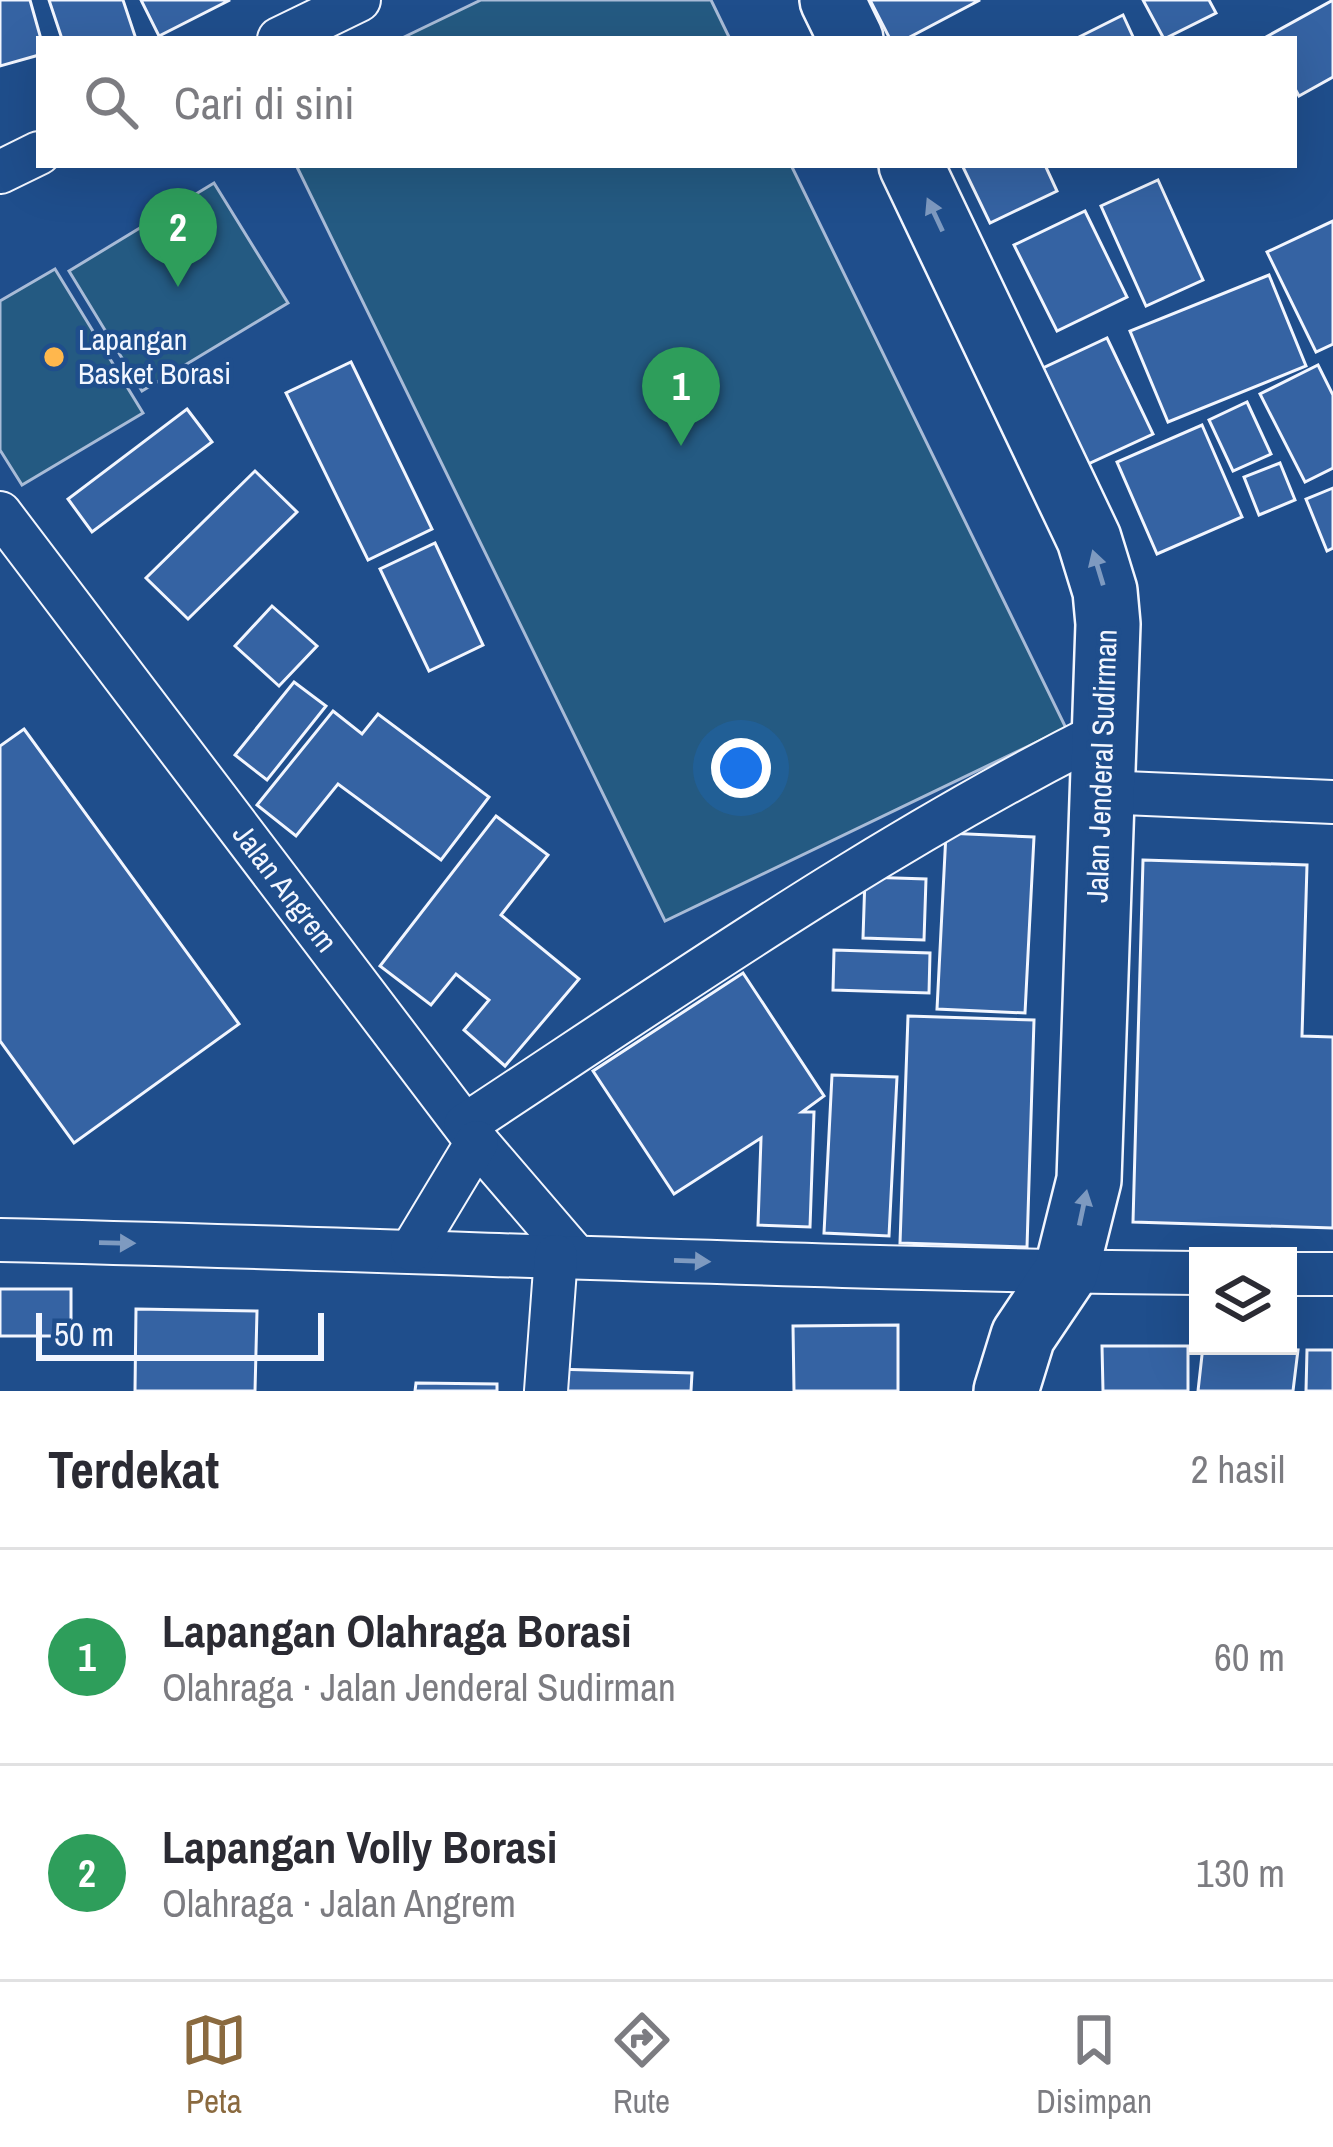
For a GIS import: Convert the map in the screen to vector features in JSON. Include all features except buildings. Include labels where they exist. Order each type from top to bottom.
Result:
[{"type":"highway","points":[[832,0],[850,36]]},
{"type":"highway","name":"Jalan Jenderal Sudirman","points":[[912,168],[1097,562],[1108,624],[1089,1180],[1066,1272],[1023,1336],[1006,1391]]},
{"type":"street","points":[[285,36],[359,0]]},
{"type":"street","points":[[0,172],[36,154]]},
{"type":"street","name":"Jalan Angrem","points":[[0,513],[565,1256]]},
{"type":"street","points":[[412,1250],[471,1133],[877,854],[990,789],[1102,762],[1333,802]]},
{"type":"street","points":[[0,1240],[1189,1273]]},
{"type":"street","points":[[546,1391],[565,1256]]},
{"type":"street","points":[[1297,1274],[1333,1274]]},
{"type":"shaded area","points":[[481,0],[711,0],[729,36],[406,36]]},
{"type":"shaded area","points":[[297,168],[792,168],[1066,728],[665,921]]},
{"type":"shaded area","points":[[214,183],[288,303],[142,391],[69,271]]},
{"type":"shaded area","name":"Lapangan Basket Borasi","points":[[55,269],[143,413],[22,485],[0,450],[0,301]]},
{"type":"place","name":"Lapangan Volly Borasi","points":[[178,287]]},
{"type":"place","name":"Lapangan Basket Borasi","points":[[54,357]]},
{"type":"place","name":"Lapangan Olahraga Borasi","points":[[681,446]]}]
